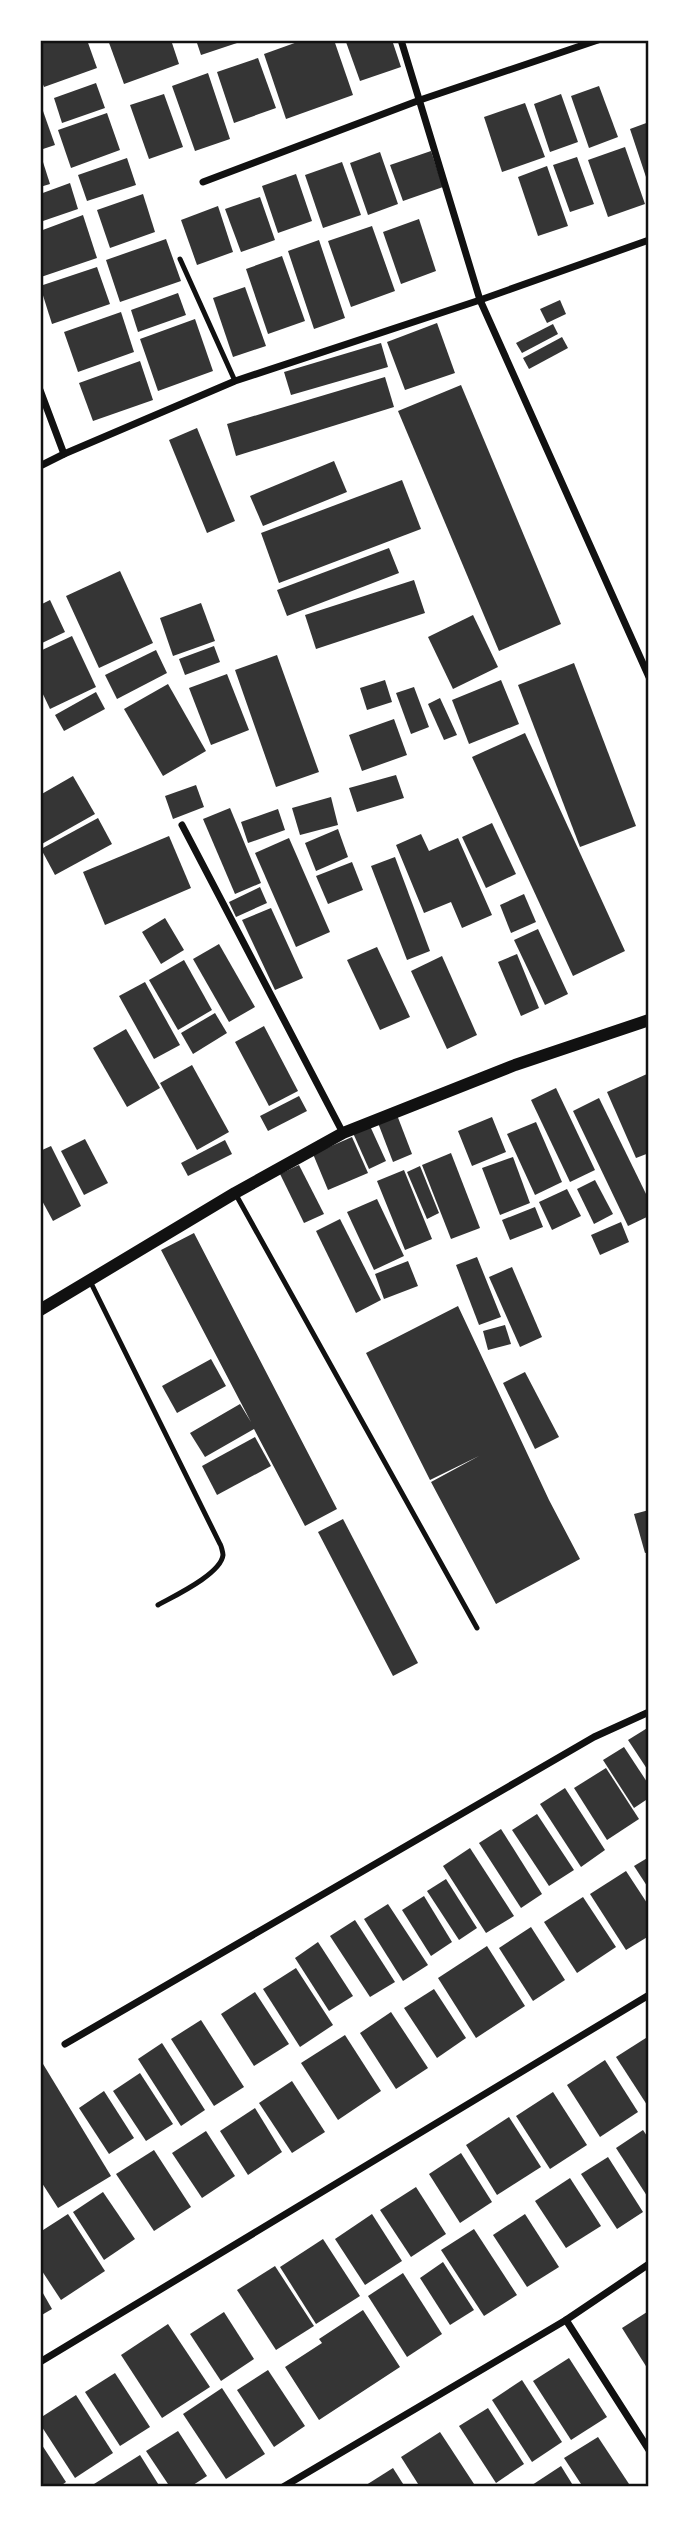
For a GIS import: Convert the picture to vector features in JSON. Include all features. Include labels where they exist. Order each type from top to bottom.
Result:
[{"type":"street","points":[[401,40],[480,300],[649,677]]},
{"type":"street","points":[[203,182],[420,100],[598,40]]},
{"type":"street","points":[[40,466],[235,382],[649,240]]},
{"type":"street","points":[[40,390],[64,454]]},
{"type":"street","points":[[182,825],[343,1133]]},
{"type":"street","points":[[40,1310],[235,1193],[343,1133],[515,1065],[649,1020]]},
{"type":"street","points":[[65,2044],[594,1737],[649,1712]]},
{"type":"street","points":[[40,2362],[649,1996]]},
{"type":"street","points":[[283,2487],[566,2320],[649,2264]]},
{"type":"street","points":[[566,2320],[649,2450]]},
{"type":"lane","points":[[180,259],[235,382]]},
{"type":"lane","points":[[235,1193],[477,1628]]},
{"type":"lane","points":[[90,1281],[223,1554],[215,1569],[205,1577],[158,1605]]},
{"type":"building","points":[[40,40],[87,40],[97,68],[44,87],[40,77]]},
{"type":"building","points":[[108,40],[171,40],[179,64],[124,84]]},
{"type":"building","points":[[196,40],[242,40],[243,41],[201,55]]},
{"type":"building","points":[[303,40],[334,40],[353,95],[286,119],[264,54]]},
{"type":"building","points":[[392,40],[401,67],[360,81],[346,42]]},
{"type":"building","points":[[258,58],[276,108],[234,123],[217,72]]},
{"type":"building","points":[[208,73],[230,139],[195,151],[172,86]]},
{"type":"building","points":[[96,83],[105,108],[62,123],[54,98]]},
{"type":"building","points":[[599,86],[618,137],[589,148],[571,96]]},
{"type":"building","points":[[164,94],[183,147],[149,159],[130,105]]},
{"type":"building","points":[[561,94],[578,142],[550,152],[534,104]]},
{"type":"building","points":[[525,103],[545,157],[502,172],[484,117]]},
{"type":"building","points":[[43,111],[55,145],[40,150],[40,112]]},
{"type":"building","points":[[107,113],[120,150],[71,168],[58,130]]},
{"type":"building","points":[[649,122],[649,182],[648,183],[630,129]]},
{"type":"building","points":[[625,147],[645,204],[608,217],[588,160]]},
{"type":"building","points":[[431,151],[443,187],[403,201],[390,165]]},
{"type":"building","points":[[380,152],[398,204],[368,215],[350,163]]},
{"type":"building","points":[[577,157],[594,204],[570,212],[553,165]]},
{"type":"building","points":[[127,158],[136,185],[87,201],[78,175]]},
{"type":"building","points":[[43,162],[50,184],[40,187],[40,163]]},
{"type":"building","points":[[342,162],[361,215],[323,228],[305,175]]},
{"type":"building","points":[[547,166],[568,226],[538,236],[518,177]]},
{"type":"building","points":[[296,174],[312,221],[278,233],[262,186]]},
{"type":"building","points":[[70,183],[78,209],[40,222],[40,194]]},
{"type":"building","points":[[143,194],[155,232],[110,248],[97,210]]},
{"type":"building","points":[[260,197],[275,240],[241,252],[225,209]]},
{"type":"building","points":[[218,206],[233,252],[197,265],[181,220]]},
{"type":"building","points":[[83,215],[97,258],[41,277],[40,231]]},
{"type":"building","points":[[419,219],[436,271],[401,284],[383,232]]},
{"type":"building","points":[[372,226],[395,291],[351,307],[328,241]]},
{"type":"building","points":[[166,239],[181,281],[120,302],[106,260]]},
{"type":"building","points":[[319,240],[345,318],[314,329],[288,251]]},
{"type":"building","points":[[282,256],[305,321],[268,334],[246,269]]},
{"type":"building","points":[[97,267],[110,304],[52,324],[40,286]]},
{"type":"building","points":[[245,287],[266,346],[233,357],[213,298]]},
{"type":"building","points":[[178,293],[186,315],[138,332],[131,310]]},
{"type":"building","points":[[560,300],[566,314],[547,323],[540,309]]},
{"type":"building","points":[[121,312],[134,352],[78,372],[64,332]]},
{"type":"building","points":[[195,319],[213,371],[158,391],[140,339]]},
{"type":"building","points":[[437,323],[455,373],[405,390],[387,342]]},
{"type":"building","points":[[553,324],[558,334],[522,353],[516,343]]},
{"type":"building","points":[[562,337],[568,348],[529,369],[523,358]]},
{"type":"building","points":[[381,343],[388,367],[291,395],[284,372]]},
{"type":"building","points":[[140,361],[153,400],[93,421],[79,383]]},
{"type":"building","points":[[385,377],[394,407],[236,456],[227,424]]},
{"type":"building","points":[[461,385],[561,624],[499,651],[398,411]]},
{"type":"building","points":[[197,428],[235,521],[207,533],[169,440]]},
{"type":"building","points":[[334,461],[347,492],[263,526],[250,496]]},
{"type":"building","points":[[402,480],[421,529],[279,583],[261,533]]},
{"type":"building","points":[[389,548],[399,573],[287,616],[277,590]]},
{"type":"building","points":[[120,571],[153,643],[99,668],[66,596]]},
{"type":"building","points":[[414,580],[425,613],[316,649],[305,615]]},
{"type":"building","points":[[50,600],[65,632],[40,644],[40,605]]},
{"type":"building","points":[[201,603],[215,641],[173,656],[160,618]]},
{"type":"building","points":[[473,615],[498,667],[453,689],[428,637]]},
{"type":"building","points":[[72,636],[96,687],[50,709],[40,688],[40,651]]},
{"type":"building","points":[[214,646],[220,662],[185,675],[179,659]]},
{"type":"building","points":[[156,650],[167,673],[117,699],[105,675]]},
{"type":"building","points":[[277,655],[319,772],[276,787],[235,670]]},
{"type":"building","points":[[574,663],[636,826],[580,847],[518,685]]},
{"type":"building","points":[[227,674],[249,730],[211,745],[189,688]]},
{"type":"building","points":[[385,680],[392,702],[367,710],[360,688]]},
{"type":"building","points":[[501,680],[519,724],[469,744],[452,700]]},
{"type":"building","points":[[168,684],[206,751],[163,776],[124,709]]},
{"type":"building","points":[[414,687],[429,727],[411,734],[396,693]]},
{"type":"building","points":[[96,692],[105,709],[64,731],[55,715]]},
{"type":"building","points":[[440,698],[457,735],[444,740],[428,704]]},
{"type":"building","points":[[394,719],[407,755],[362,771],[349,735]]},
{"type":"building","points":[[525,733],[625,951],[573,976],[472,757]]},
{"type":"building","points":[[396,775],[404,798],[357,812],[349,788]]},
{"type":"building","points":[[73,776],[95,814],[40,845],[40,795]]},
{"type":"building","points":[[196,785],[204,807],[173,819],[165,796]]},
{"type":"building","points":[[331,797],[338,825],[300,835],[292,808]]},
{"type":"building","points":[[230,808],[261,883],[235,894],[203,819]]},
{"type":"building","points":[[278,809],[285,830],[248,843],[241,822]]},
{"type":"building","points":[[98,818],[112,844],[55,875],[41,849]]},
{"type":"building","points":[[492,823],[516,874],[486,888],[462,837]]},
{"type":"building","points":[[338,829],[348,857],[316,871],[305,843]]},
{"type":"building","points":[[421,834],[429,851],[458,838],[492,915],[462,928],[451,902],[424,913],[396,845]]},
{"type":"building","points":[[169,836],[191,888],[105,925],[83,872]]},
{"type":"building","points":[[289,838],[330,932],[296,947],[255,853]]},
{"type":"building","points":[[395,857],[430,951],[407,960],[371,866]]},
{"type":"building","points":[[352,862],[363,890],[328,904],[316,876]]},
{"type":"building","points":[[260,887],[267,903],[236,917],[229,902]]},
{"type":"building","points":[[524,894],[536,922],[511,933],[500,905]]},
{"type":"building","points":[[271,908],[303,978],[275,990],[242,920]]},
{"type":"building","points":[[165,918],[184,950],[161,964],[142,932]]},
{"type":"building","points":[[538,929],[568,994],[545,1005],[514,940]]},
{"type":"building","points":[[219,944],[255,1007],[229,1022],[193,959]]},
{"type":"building","points":[[377,947],[410,1017],[380,1030],[347,960]]},
{"type":"building","points":[[517,954],[539,1008],[521,1016],[498,962]]},
{"type":"building","points":[[442,956],[477,1035],[447,1049],[411,971]]},
{"type":"building","points":[[184,960],[212,1010],[178,1030],[149,980]]},
{"type":"building","points":[[145,982],[180,1045],[154,1059],[119,996]]},
{"type":"building","points":[[215,1013],[227,1033],[193,1054],[181,1033]]},
{"type":"building","points":[[264,1026],[298,1091],[269,1106],[235,1042]]},
{"type":"building","points":[[126,1029],[160,1088],[127,1107],[93,1048]]},
{"type":"building","points":[[192,1065],[229,1132],[197,1150],[160,1083]]},
{"type":"building","points":[[647,1074],[649,1153],[636,1158],[607,1092]]},
{"type":"building","points":[[556,1088],[595,1170],[570,1182],[531,1100]]},
{"type":"building","points":[[299,1096],[307,1111],[268,1131],[260,1116]]},
{"type":"building","points":[[599,1098],[649,1200],[649,1216],[628,1226],[573,1111]]},
{"type":"building","points":[[397,1115],[412,1154],[393,1162],[378,1123]]},
{"type":"building","points":[[492,1117],[506,1152],[472,1166],[458,1131]]},
{"type":"building","points":[[536,1122],[562,1182],[535,1195],[507,1134]]},
{"type":"building","points":[[370,1126],[386,1161],[369,1169],[353,1133]]},
{"type":"building","points":[[352,1137],[368,1173],[328,1190],[313,1154]]},
{"type":"building","points":[[85,1139],[108,1183],[84,1195],[61,1151]]},
{"type":"building","points":[[225,1140],[232,1154],[188,1176],[181,1163]]},
{"type":"building","points":[[51,1146],[81,1206],[53,1221],[40,1197],[40,1151]]},
{"type":"building","points":[[451,1153],[480,1228],[451,1239],[422,1165]]},
{"type":"building","points":[[513,1157],[530,1203],[500,1215],[482,1168]]},
{"type":"building","points":[[299,1165],[324,1214],[304,1223],[280,1174]]},
{"type":"building","points":[[420,1166],[439,1213],[427,1219],[407,1172]]},
{"type":"building","points":[[404,1170],[432,1239],[405,1250],[377,1181]]},
{"type":"building","points":[[595,1180],[613,1214],[594,1224],[577,1189]]},
{"type":"building","points":[[567,1189],[581,1216],[552,1230],[539,1202]]},
{"type":"building","points":[[377,1199],[404,1256],[374,1270],[347,1212]]},
{"type":"building","points":[[535,1207],[543,1227],[510,1240],[502,1220]]},
{"type":"building","points":[[340,1219],[381,1300],[356,1313],[316,1231]]},
{"type":"building","points":[[621,1222],[629,1242],[600,1255],[591,1235]]},
{"type":"building","points":[[194,1233],[337,1509],[305,1526],[254,1429],[205,1457],[190,1433],[240,1404],[251,1422],[161,1250]]},
{"type":"building","points":[[477,1257],[501,1317],[479,1325],[456,1265]]},
{"type":"building","points":[[408,1261],[418,1286],[384,1299],[375,1274]]},
{"type":"building","points":[[512,1267],[542,1337],[520,1347],[489,1277]]},
{"type":"building","points":[[458,1306],[549,1500],[580,1559],[496,1604],[431,1482],[479,1456],[430,1480],[366,1353]]},
{"type":"building","points":[[505,1325],[511,1344],[488,1350],[483,1331]]},
{"type":"building","points":[[211,1359],[226,1386],[177,1413],[162,1386]]},
{"type":"building","points":[[525,1372],[559,1437],[535,1449],[503,1383]]},
{"type":"building","points":[[255,1437],[271,1466],[217,1495],[202,1466]]},
{"type":"building","points":[[649,1510],[649,1552],[645,1553],[634,1514]]},
{"type":"building","points":[[343,1519],[418,1663],[393,1676],[318,1532]]},
{"type":"building","points":[[649,1727],[649,1772],[628,1740]]},
{"type":"building","points":[[624,1747],[649,1785],[649,1798],[634,1808],[603,1760]]},
{"type":"building","points":[[606,1768],[639,1819],[607,1840],[574,1788]]},
{"type":"building","points":[[565,1788],[605,1850],[581,1867],[540,1804]]},
{"type":"building","points":[[537,1814],[574,1870],[549,1886],[512,1830]]},
{"type":"building","points":[[501,1829],[542,1894],[521,1908],[479,1843]]},
{"type":"building","points":[[470,1848],[514,1916],[486,1933],[443,1866]]},
{"type":"building","points":[[649,1857],[649,1889],[634,1866]]},
{"type":"building","points":[[626,1871],[649,1906],[649,1936],[626,1950],[590,1894]]},
{"type":"building","points":[[446,1879],[477,1928],[459,1940],[427,1891]]},
{"type":"building","points":[[424,1896],[452,1942],[431,1956],[402,1910]]},
{"type":"building","points":[[583,1897],[616,1947],[577,1973],[544,1922]]},
{"type":"building","points":[[388,1904],[428,1965],[403,1981],[364,1919]]},
{"type":"building","points":[[355,1920],[395,1982],[370,1997],[330,1936]]},
{"type":"building","points":[[531,1927],[565,1980],[533,2001],[499,1948]]},
{"type":"building","points":[[318,1942],[353,1996],[329,2011],[295,1958]]},
{"type":"building","points":[[487,1946],[525,2006],[476,2038],[438,1978]]},
{"type":"building","points":[[296,1968],[333,2025],[300,2047],[263,1989]]},
{"type":"building","points":[[434,1989],[466,2038],[437,2058],[404,2008]]},
{"type":"building","points":[[255,1992],[289,2044],[254,2066],[221,2014]]},
{"type":"building","points":[[391,2012],[428,2068],[396,2089],[360,2033]]},
{"type":"building","points":[[201,2020],[244,2087],[214,2106],[171,2039]]},
{"type":"building","points":[[345,2035],[381,2091],[338,2120],[301,2063]]},
{"type":"building","points":[[649,2036],[649,2108],[616,2057]]},
{"type":"building","points":[[162,2043],[205,2110],[181,2126],[138,2059]]},
{"type":"building","points":[[40,2059],[111,2176],[58,2208],[40,2180]]},
{"type":"building","points":[[605,2060],[638,2112],[600,2137],[567,2085]]},
{"type":"building","points":[[140,2073],[173,2124],[146,2141],[113,2091]]},
{"type":"building","points":[[292,2081],[325,2132],[292,2153],[259,2103]]},
{"type":"building","points":[[104,2091],[134,2138],[109,2154],[79,2108]]},
{"type":"building","points":[[553,2092],[587,2145],[550,2169],[516,2116]]},
{"type":"building","points":[[255,2108],[282,2152],[248,2175],[220,2131]]},
{"type":"building","points":[[509,2117],[541,2167],[497,2195],[466,2145]]},
{"type":"building","points":[[643,2130],[649,2139],[649,2199],[616,2148]]},
{"type":"building","points":[[206,2131],[235,2176],[202,2198],[172,2153]]},
{"type":"building","points":[[154,2150],[191,2207],[154,2231],[116,2174]]},
{"type":"building","points":[[461,2153],[492,2202],[460,2223],[429,2174]]},
{"type":"building","points":[[608,2157],[643,2212],[617,2229],[581,2174]]},
{"type":"building","points":[[570,2178],[601,2226],[566,2248],[535,2201]]},
{"type":"building","points":[[416,2187],[446,2234],[411,2257],[380,2210]]},
{"type":"building","points":[[103,2192],[135,2239],[104,2260],[73,2212]]},
{"type":"building","points":[[68,2214],[105,2271],[61,2300],[40,2268],[40,2232]]},
{"type":"building","points":[[372,2214],[402,2261],[365,2285],[335,2239]]},
{"type":"building","points":[[525,2214],[559,2267],[527,2287],[493,2235]]},
{"type":"building","points":[[474,2229],[517,2295],[484,2316],[441,2250]]},
{"type":"building","points":[[323,2239],[360,2296],[316,2324],[280,2267]]},
{"type":"building","points":[[443,2262],[474,2310],[450,2325],[420,2278]]},
{"type":"building","points":[[275,2266],[314,2326],[276,2350],[237,2290]]},
{"type":"building","points":[[403,2273],[442,2334],[407,2357],[368,2296]]},
{"type":"building","points":[[40,2288],[52,2309],[40,2316]]},
{"type":"building","points":[[363,2310],[400,2367],[319,2420],[285,2367],[322,2343],[319,2339]]},
{"type":"building","points":[[224,2312],[254,2359],[221,2381],[190,2334]]},
{"type":"building","points":[[647,2312],[649,2315],[649,2371],[622,2328]]},
{"type":"building","points":[[168,2324],[210,2387],[162,2418],[121,2355]]},
{"type":"building","points":[[569,2358],[607,2417],[571,2440],[533,2381]]},
{"type":"building","points":[[268,2370],[305,2426],[274,2447],[237,2390]]},
{"type":"building","points":[[115,2373],[150,2427],[120,2446],[85,2392]]},
{"type":"building","points":[[522,2380],[562,2442],[532,2462],[492,2400]]},
{"type":"building","points":[[222,2388],[265,2454],[226,2479],[183,2414]]},
{"type":"building","points":[[76,2395],[113,2453],[75,2478],[40,2424],[40,2418]]},
{"type":"building","points":[[488,2408],[524,2464],[496,2483],[459,2426]]},
{"type":"building","points":[[178,2431],[207,2476],[190,2487],[170,2487],[146,2451]]},
{"type":"building","points":[[440,2432],[476,2487],[420,2487],[401,2457]]},
{"type":"building","points":[[598,2437],[631,2487],[583,2487],[564,2458]]},
{"type":"building","points":[[40,2442],[66,2482],[59,2487],[40,2487]]},
{"type":"building","points":[[140,2455],[160,2487],[96,2487],[94,2484]]},
{"type":"building","points":[[561,2466],[574,2487],[529,2487]]},
{"type":"building","points":[[393,2468],[405,2487],[363,2487]]}]
